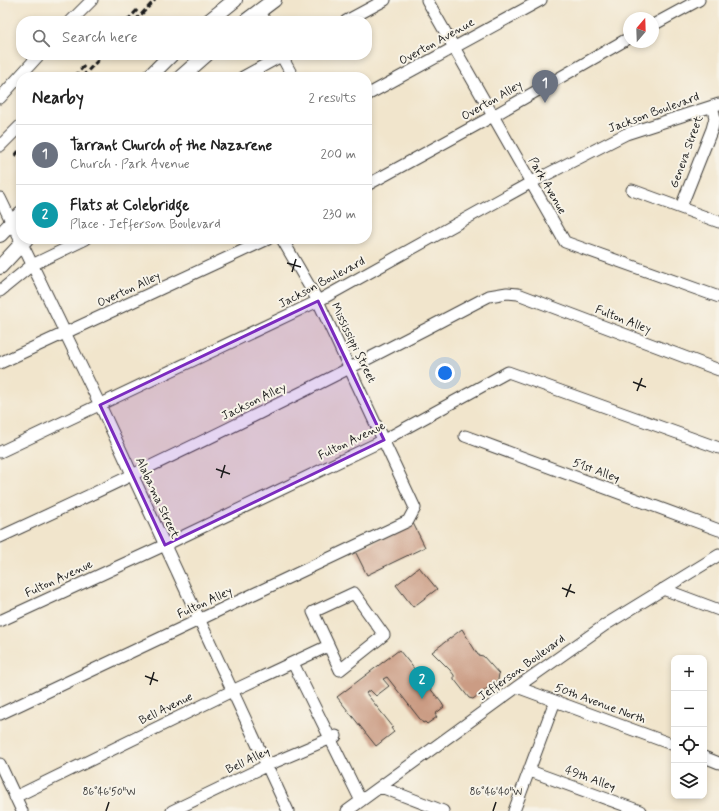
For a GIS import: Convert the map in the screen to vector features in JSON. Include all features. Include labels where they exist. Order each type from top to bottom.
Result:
[{"type":"main road","points":[[215,16],[235,0]]},
{"type":"main road","points":[[262,15],[274,0]]},
{"type":"main road","points":[[154,72],[166,60]]},
{"type":"main road","points":[[187,72],[200,60]]},
{"type":"main road","points":[[0,235],[16,218]]},
{"type":"main road","points":[[0,266],[21,244]]},
{"type":"street","points":[[77,16],[92,0]]},
{"type":"street","points":[[355,16],[385,0]]},
{"type":"street","name":"Park Avenue","points":[[426,0],[493,116],[530,184],[565,242],[719,298]]},
{"type":"street","name":"Overton Avenue","points":[[372,92],[541,0]]},
{"type":"street","points":[[659,22],[699,0]]},
{"type":"street","name":"Overton Alley","points":[[372,182],[493,116],[623,41]]},
{"type":"street","points":[[24,72],[34,60]]},
{"type":"street","points":[[252,72],[273,60]]},
{"type":"street","points":[[284,60],[290,72]]},
{"type":"street","points":[[0,98],[16,80]]},
{"type":"street","name":"Jackson Boulevard","points":[[0,452],[318,301],[530,184],[626,134],[716,105]]},
{"type":"street","name":"Geneva Street","points":[[681,207],[712,130],[716,105]]},
{"type":"street","points":[[0,146],[16,130]]},
{"type":"street","points":[[632,190],[719,222]]},
{"type":"street","name":"Alabama Street","points":[[0,198],[16,218]]},
{"type":"street","name":"Alabama Street","points":[[25,244],[32,265],[100,405],[132,476],[234,690],[288,811]]},
{"type":"street","points":[[0,291],[32,265],[76,244]]},
{"type":"street","name":"Overton Alley","points":[[0,363],[257,244]]},
{"type":"street","name":"Mississippi Street","points":[[285,244],[318,301],[415,508]]},
{"type":"street","name":"Jackson Alley","points":[[0,537],[132,476],[351,370],[489,296],[507,293],[518,294]]},
{"type":"street","name":"Fulton Alley","points":[[518,294],[719,370]]},
{"type":"street","name":"Fulton Avenue","points":[[0,620],[165,544],[384,440],[508,372],[719,448]]},
{"type":"street","name":"51st Alley","points":[[465,436],[719,530]]},
{"type":"street","name":"Fulton Alley","points":[[0,714],[408,521],[415,508]]},
{"type":"street","name":"Jefferson Boulevard","points":[[347,811],[517,686],[605,625],[719,555]]},
{"type":"street","points":[[663,589],[719,610]]},
{"type":"street","points":[[354,593],[384,635],[340,670],[328,646],[313,612],[354,593]]},
{"type":"street","name":"Bell Avenue","points":[[15,797],[234,690],[328,646]]},
{"type":"street","points":[[293,663],[333,738],[361,801]]},
{"type":"street","name":"50th Avenue North","points":[[517,686],[671,744]]},
{"type":"street","points":[[514,811],[555,701]]},
{"type":"street","name":"Bell Alley","points":[[172,811],[268,766],[333,738]]},
{"type":"street","points":[[707,758],[719,763]]},
{"type":"street","points":[[0,764],[22,811]]},
{"type":"street","name":"49th Alley","points":[[530,770],[640,811]]},
{"type":"street","points":[[381,787],[443,811]]},
{"type":"highlighted area","points":[[318,301],[384,440],[165,545],[100,405]]},
{"type":"building","points":[[413,523],[425,547],[367,575],[355,551]]},
{"type":"building","points":[[419,567],[437,589],[413,607],[396,585]]},
{"type":"building","points":[[462,629],[478,655],[483,656],[499,674],[498,680],[473,699],[469,698],[454,679],[454,675],[450,670],[432,652]]},
{"type":"building","points":[[399,650],[444,707],[435,714],[437,717],[427,724],[425,722],[423,723],[387,677],[383,679],[389,686],[376,696],[370,690],[366,693],[393,727],[391,728],[394,732],[376,746],[337,697]]},
{"type":"railway","points":[[140,16],[155,0]]},
{"type":"railway","points":[[132,16],[138,9]]},
{"type":"railway","points":[[87,72],[98,60]]},
{"type":"railway","points":[[79,72],[85,65]]},
{"type":"place","name":"Tarrant Church of the Nazarene","points":[[545,103]]},
{"type":"place","name":"Flats at Colebridge","points":[[422,699]]}]
